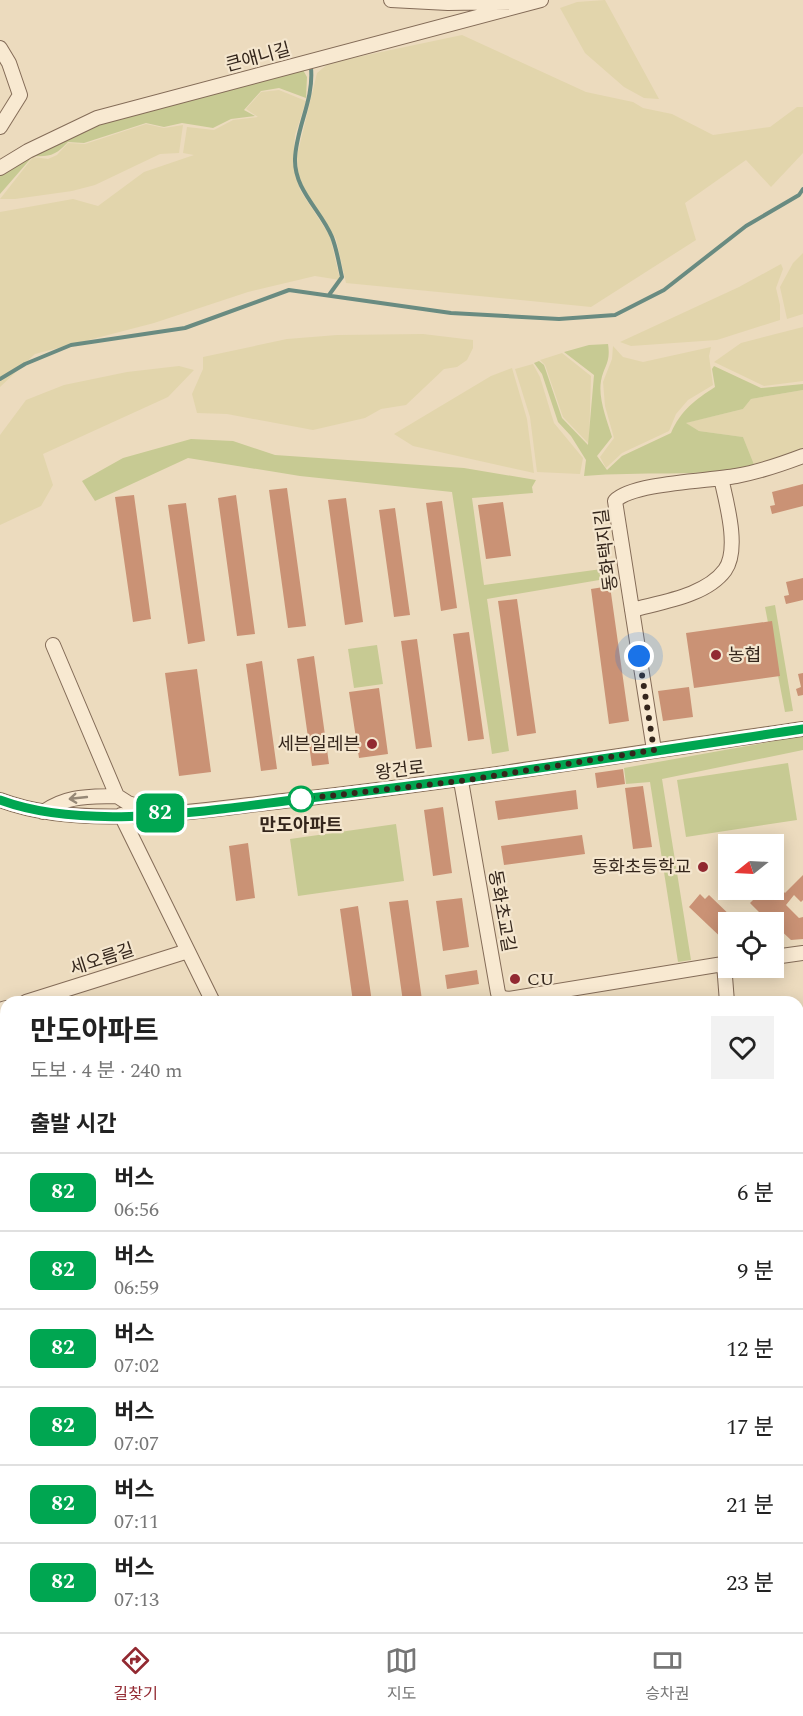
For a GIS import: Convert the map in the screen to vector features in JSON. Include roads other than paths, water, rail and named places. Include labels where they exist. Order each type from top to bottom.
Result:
[{"type":"street","name":"큰애니길","points":[[392,0],[448,3],[537,1]]},
{"type":"street","name":"큰애니길","points":[[0,168],[28,151],[97,118],[537,1]]},
{"type":"street","points":[[0,48],[9,63],[20,95],[0,127]]},
{"type":"street","name":"동화택지길","points":[[654,750],[615,501],[622,494],[639,488],[721,478],[803,456]]},
{"type":"street","points":[[632,610],[675,599],[704,586],[726,569],[731,546],[730,520],[721,478]]},
{"type":"street","points":[[53,645],[117,796],[128,804],[160,813]]},
{"type":"street","name":"왕건로","points":[[0,800],[43,812],[121,815],[160,813],[461,781],[803,729]]},
{"type":"street","name":"동화초교길","points":[[461,781],[498,993],[500,996]]},
{"type":"street","points":[[43,812],[58,802],[71,798],[117,796]]},
{"type":"street","points":[[121,815],[210,996]]},
{"type":"street","name":"세오름길","points":[[45,996],[188,951]]},
{"type":"street","points":[[784,956],[803,953]]},
{"type":"street","name":"동화초교길","points":[[530,996],[718,965]]},
{"type":"street","points":[[726,978],[727,996]]},
{"type":"waterway","points":[[311,68],[308,103],[298,136],[295,159],[303,190],[327,227],[335,247],[342,277],[329,295]]},
{"type":"waterway","points":[[0,379],[25,364],[71,345],[185,328],[289,290],[451,313],[559,319],[615,315],[664,290],[746,226],[799,195],[803,189]]},
{"type":"place","name":"농협","points":[[716,655]]},
{"type":"place","name":"세븐일레븐","points":[[372,744]]},
{"type":"place","name":"만도아파트","points":[[301,799]]},
{"type":"place","name":"동화초등학교","points":[[703,867]]},
{"type":"place","name":"CU","points":[[515,979]]}]
